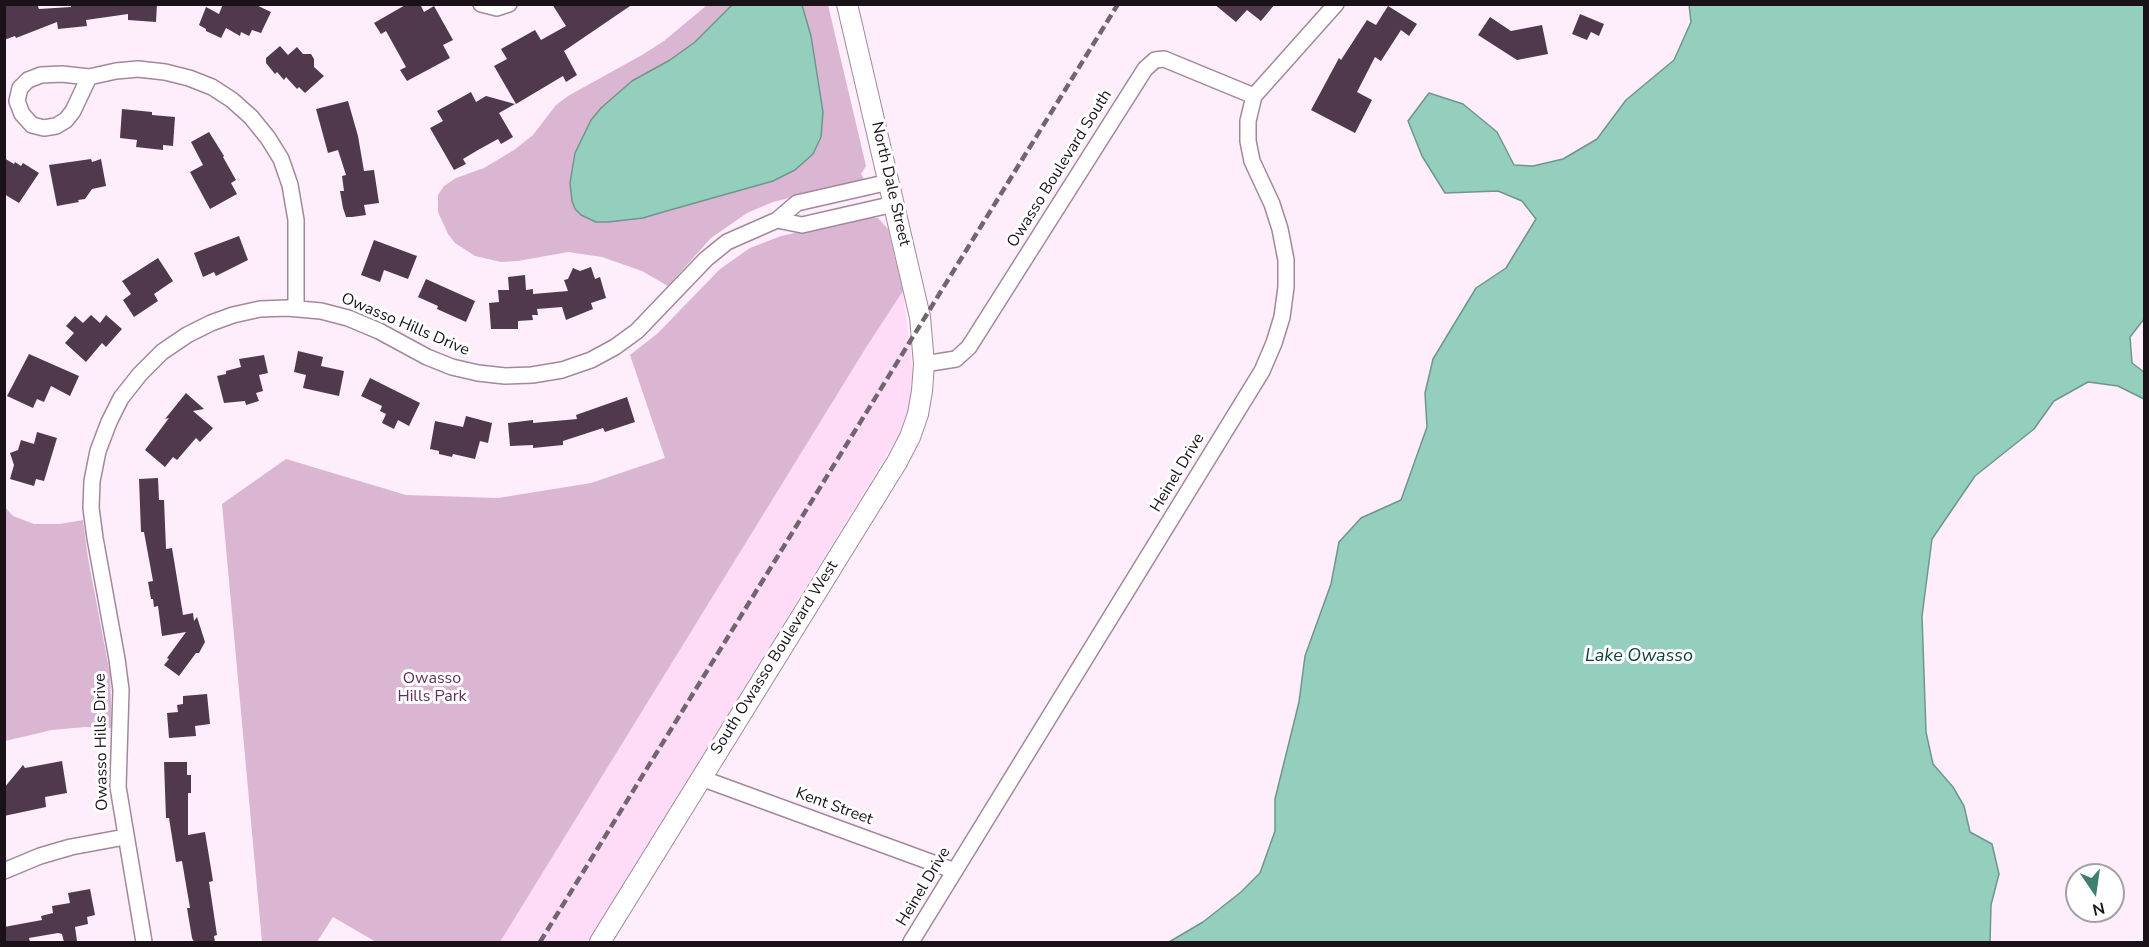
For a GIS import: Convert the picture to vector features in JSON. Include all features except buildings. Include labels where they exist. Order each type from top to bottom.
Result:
[{"type":"street","points":[[481,4],[487,8],[509,4]]},
{"type":"street","name":"North Dale Street","points":[[847,4],[920,317],[924,364]]},
{"type":"street","points":[[1254,96],[1336,4]]},
{"type":"street","name":"Owasso Boulevard South","points":[[924,364],[956,359],[969,347],[1145,69],[1155,60],[1164,59],[1254,96]]},
{"type":"street","points":[[89,77],[73,111],[66,120],[56,126],[44,128],[33,124],[22,114],[17,101],[20,88],[28,80],[41,75],[62,74],[89,77],[138,69],[165,72],[212,87],[232,100],[251,117],[273,145],[281,159],[290,185],[296,220],[296,308]]},
{"type":"street","name":"Heinel Drive","points":[[912,942],[1262,371],[1274,343],[1282,317],[1286,287],[1286,260],[1272,204],[1252,161],[1248,141],[1248,121],[1254,96]]},
{"type":"street","name":"Owasso Hills Drive","points":[[144,942],[118,787],[122,690],[91,508],[98,451],[109,422],[122,398],[140,374],[162,352],[187,335],[233,315],[260,309],[296,308],[321,310],[348,318],[452,367],[505,376],[532,375],[562,370],[591,360],[615,347],[637,331],[706,259],[727,242],[777,220],[797,203],[889,182]]},
{"type":"street","points":[[777,220],[802,225],[894,204]]},
{"type":"street","name":"South Owasso Boulevard West","points":[[600,942],[904,449],[919,409],[924,364]]},
{"type":"street","name":"Kent Street","points":[[701,778],[955,871]]},
{"type":"street","points":[[4,871],[40,856],[71,847],[125,837]]},
{"type":"shaded area","points":[[903,291],[913,374],[909,407],[899,435],[588,942],[500,942],[867,346]]},
{"type":"green space","points":[[707,5],[828,5],[866,166],[861,174],[864,179],[773,202],[747,213],[711,238],[668,286],[642,271],[602,257],[568,252],[501,262],[475,256],[455,243],[448,234],[438,212],[438,195],[444,186],[456,178],[484,168],[514,150],[533,135],[556,105],[664,41]]},
{"type":"green space","name":"Owasso Hills Park","points":[[868,217],[878,218],[888,229],[903,291],[500,942],[376,942],[333,917],[317,942],[262,942],[222,504],[286,459],[406,495],[498,498],[591,483],[665,458],[630,355],[658,333],[720,269],[750,248],[781,236]]},
{"type":"green space","points":[[4,506],[13,516],[34,524],[59,524],[83,520],[110,674],[112,728],[85,727],[52,730],[5,741]]},
{"type":"water","points":[[732,5],[802,5],[811,36],[823,112],[821,137],[813,154],[795,170],[773,181],[643,218],[596,222],[581,215],[575,209],[572,201],[570,183],[575,153],[591,120],[601,108],[632,81],[670,60],[695,42]]},
{"type":"water","name":"Lake Owasso","points":[[1689,5],[2144,5],[2144,319],[2130,337],[2132,363],[2144,372],[2144,399],[2118,386],[2088,382],[2054,401],[2034,429],[1975,476],[1932,539],[1922,616],[1926,732],[1933,764],[1953,787],[1964,806],[1970,832],[1992,844],[1999,874],[1991,905],[1990,942],[1169,942],[1203,922],[1241,892],[1260,873],[1275,831],[1275,799],[1299,702],[1305,656],[1331,584],[1339,542],[1361,518],[1401,500],[1427,427],[1425,393],[1433,359],[1476,288],[1506,268],[1536,219],[1522,201],[1498,191],[1445,193],[1422,156],[1408,121],[1429,93],[1463,104],[1497,132],[1514,165],[1533,166],[1563,159],[1597,139],[1626,100],[1674,60],[1691,22]]},
{"type":"railway","points":[[540,942],[1118,4]]}]
